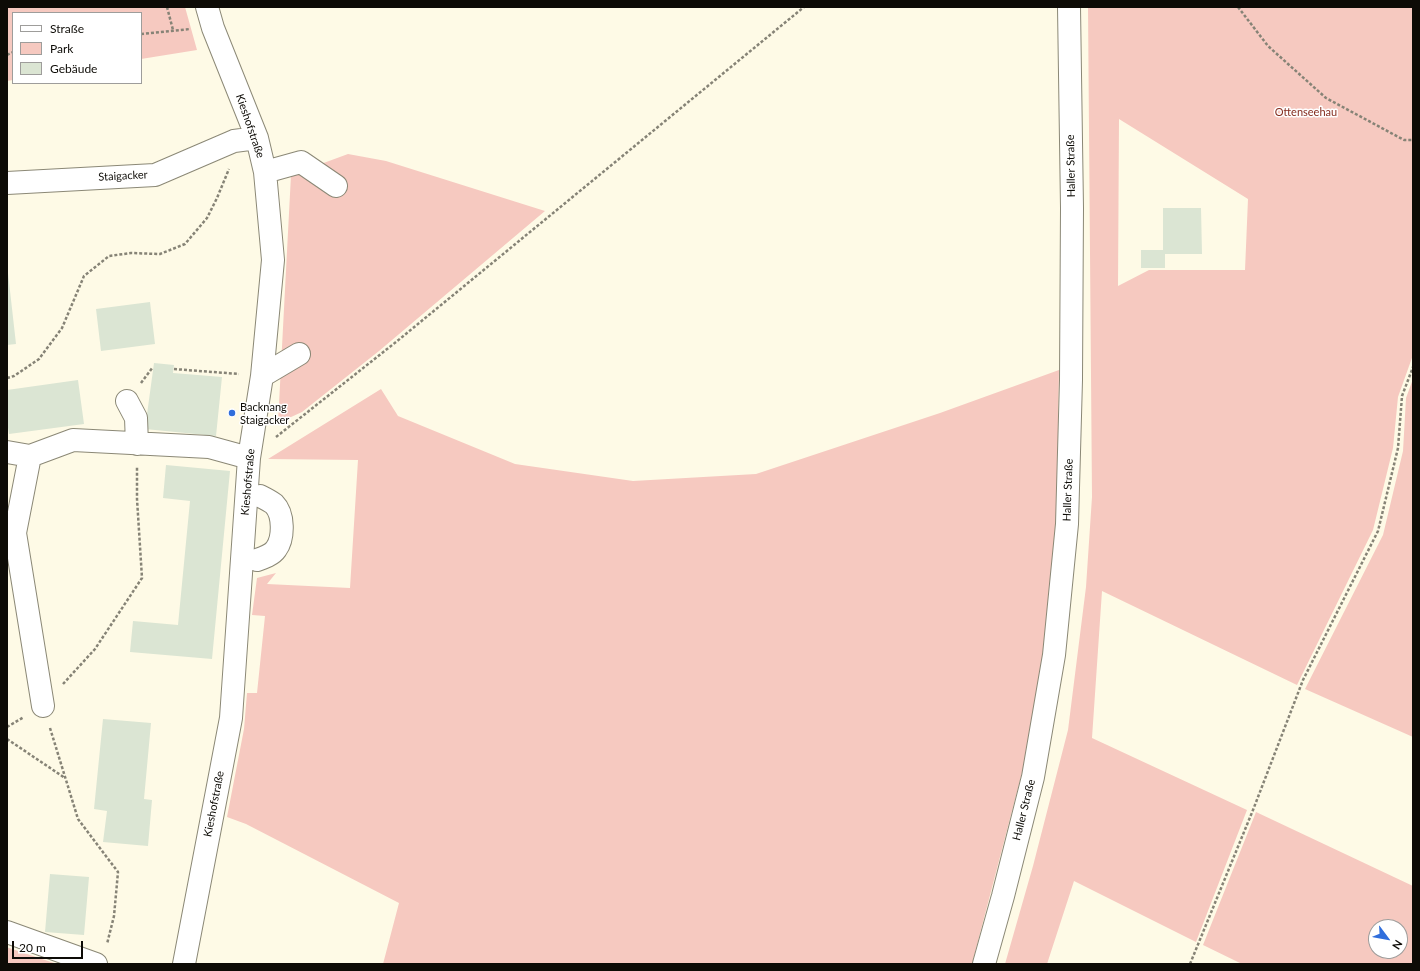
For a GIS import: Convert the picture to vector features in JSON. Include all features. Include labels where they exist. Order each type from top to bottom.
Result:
[{"type":"street","name":"Kieshofstraße","points":[[184,964],[230,718],[249,560],[253,496],[249,458],[262,376],[273,260],[265,172],[256,138],[213,28],[207,7]]},
{"type":"street","name":"Haller Straße","points":[[984,964],[1003,896],[1032,777],[1054,655],[1067,524],[1071,380],[1072,208],[1069,7]]},
{"type":"street","name":"Staigacker","points":[[7,183],[128,172],[155,175],[187,156],[234,141],[256,138]]},
{"type":"street","points":[[265,172],[301,162],[336,186]]},
{"type":"street","points":[[262,376],[299,354]]},
{"type":"street","points":[[127,401],[136,418],[137,444]]},
{"type":"street","points":[[7,452],[30,456],[73,440],[209,447],[249,458]]},
{"type":"street","points":[[30,456],[15,533],[42,706]]},
{"type":"street","points":[[253,496],[286,497]]},
{"type":"street","points":[[249,560],[264,558],[276,550],[281,534],[281,520],[279,512],[274,504],[253,496]]},
{"type":"street","points":[[249,560],[288,561]]},
{"type":"street","points":[[7,932],[101,957]]},
{"type":"path","points":[[166,7],[174,30]]},
{"type":"path","points":[[249,458],[402,338],[804,7]]},
{"type":"path","points":[[1238,7],[1268,46],[1326,98],[1404,140],[1413,140]]},
{"type":"path","points":[[142,34],[174,30],[213,28]]},
{"type":"path","points":[[7,378],[14,376],[39,359],[62,328],[84,276],[109,256],[131,253],[160,254],[185,244],[207,218],[228,170],[234,141]]},
{"type":"path","points":[[1190,964],[1253,810],[1303,680],[1378,531],[1398,448],[1402,396],[1413,367]]},
{"type":"path","points":[[174,369],[262,376]]},
{"type":"path","points":[[101,957],[114,916],[118,872],[78,819],[42,706],[95,649],[142,578],[137,499],[137,444]]},
{"type":"path","points":[[7,739],[65,778]]},
{"type":"green space","points":[[7,7],[185,7],[197,50],[142,59],[142,12],[12,12],[12,80],[7,81]]},
{"type":"green space","name":"Ottenseehau","points":[[1088,7],[1413,7],[1413,355],[1398,397],[1393,448],[1373,530],[1297,685],[1102,591],[1092,738],[1247,810],[1196,942],[1074,881],[1047,964],[1005,964],[1033,866],[1068,730],[1086,587],[1092,497]],"holes":[[[1119,119],[1248,199],[1245,270],[1149,270],[1118,286]]]},
{"type":"green space","points":[[348,154],[386,161],[545,211],[379,351],[302,412],[278,423],[291,175]]},
{"type":"green space","points":[[1059,370],[1057,501],[1051,584],[1041,668],[1024,765],[972,964],[383,964],[399,903],[246,824],[227,817],[244,729],[247,693],[257,693],[265,616],[252,615],[257,578],[276,573],[267,584],[350,588],[358,460],[268,459],[381,389],[398,416],[515,464],[633,481],[756,474],[940,413]]},
{"type":"green space","points":[[1413,379],[1413,737],[1305,689],[1383,535],[1403,451],[1406,398]]},
{"type":"green space","points":[[1256,812],[1413,886],[1413,964],[1242,964],[1203,945]]},
{"type":"green space","points":[[7,947],[9,948],[57,964],[7,964]]},
{"type":"building","points":[[1163,208],[1201,208],[1202,254],[1165,254],[1165,268],[1141,268],[1141,250],[1163,250]]},
{"type":"building","points":[[7,273],[16,344],[7,345]]},
{"type":"building","points":[[150,302],[155,344],[101,351],[96,309]]},
{"type":"building","points":[[154,363],[174,365],[173,373],[222,377],[216,436],[145,429]]},
{"type":"building","points":[[78,380],[84,424],[9,434],[7,421],[7,390]]},
{"type":"building","points":[[166,465],[230,471],[212,659],[130,652],[133,621],[178,625],[190,501],[163,498]]},
{"type":"building","points":[[103,719],[151,723],[144,799],[152,800],[148,846],[103,842],[107,811],[94,809]]},
{"type":"building","points":[[50,874],[89,877],[84,935],[45,932]]},
{"type":"place","name":"Backnang Staigacker","points":[[232,413]]}]
